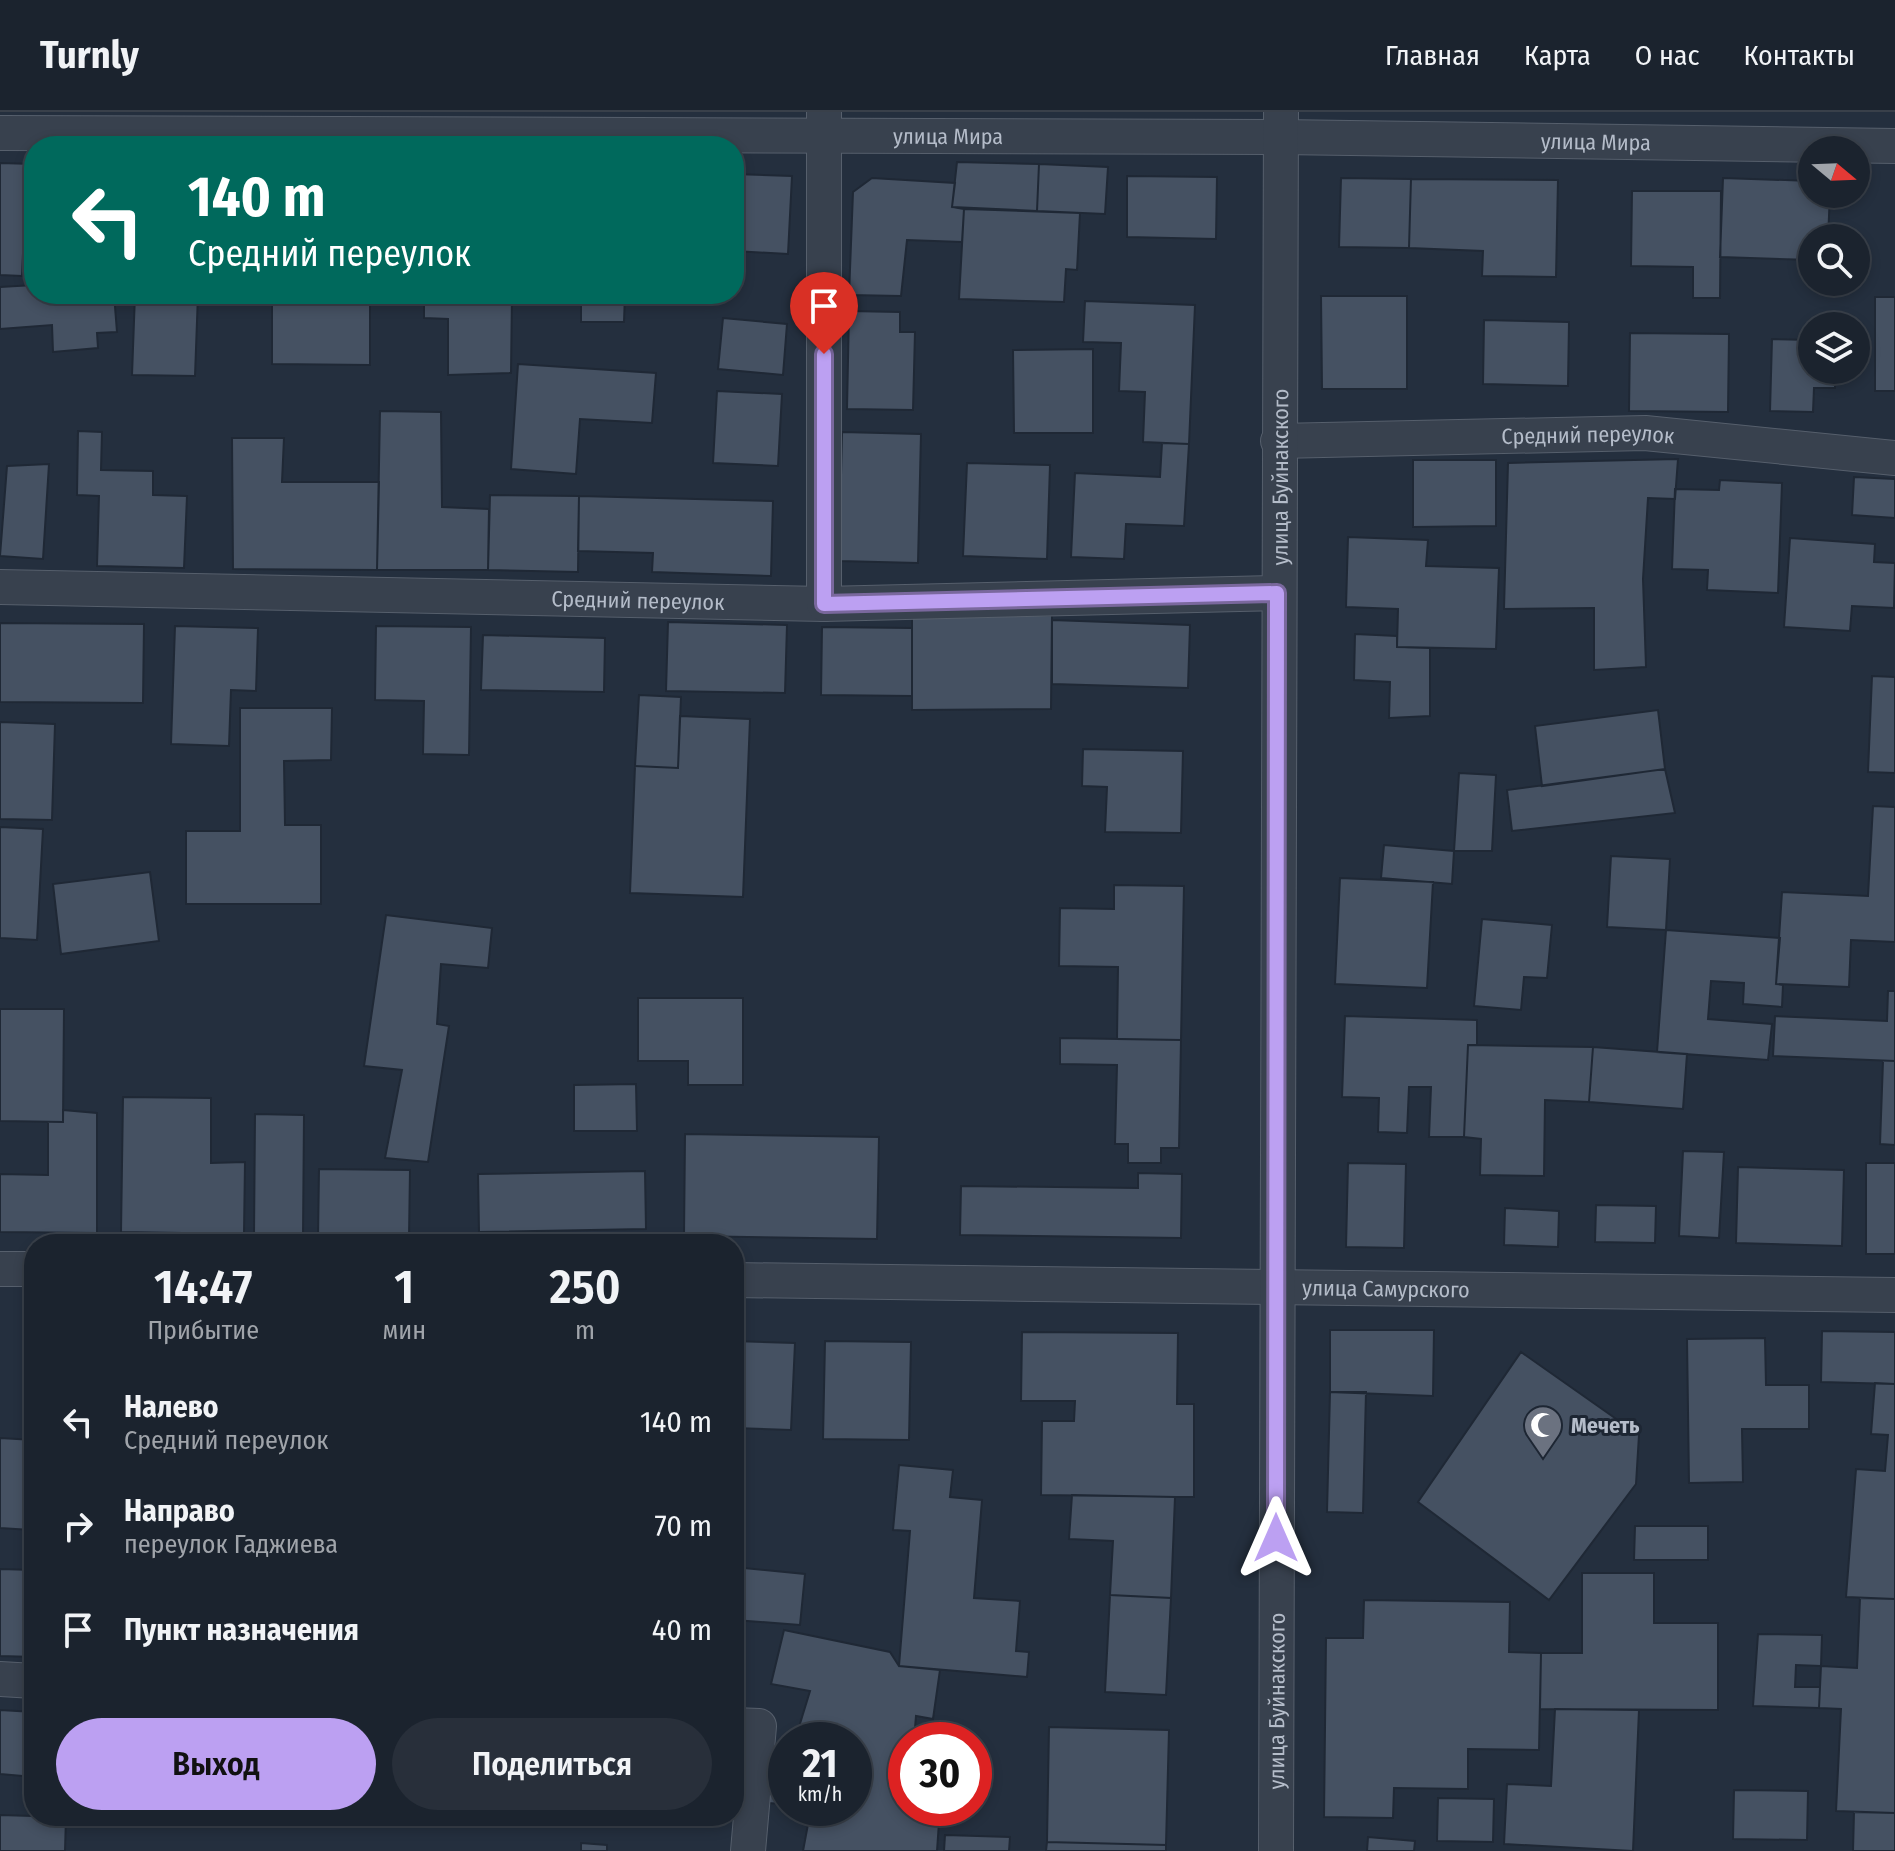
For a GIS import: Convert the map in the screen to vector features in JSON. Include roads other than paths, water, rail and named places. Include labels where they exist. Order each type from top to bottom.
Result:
[{"type":"street","name":"улица Мира","points":[[0,133],[824,123],[1280,124],[1895,146]]},
{"type":"street","points":[[824,123],[824,604]]},
{"type":"street","name":"улица Буйнакского","points":[[1276,1851],[1280,124]]},
{"type":"street","name":"Средний переулок","points":[[1278,441],[1645,433],[1895,458]]},
{"type":"street","name":"Средний переулок","points":[[0,587],[824,604],[1277,593]]},
{"type":"street","points":[[0,1269],[24,1269]]},
{"type":"street","name":"улица Самурского","points":[[744,1280],[1895,1295]]},
{"type":"street","points":[[0,1679],[24,1680]]},
{"type":"street","points":[[744,1725],[759,1726],[748,1851]]},
{"type":"place","name":"Мечеть","points":[[1543,1459]]}]
